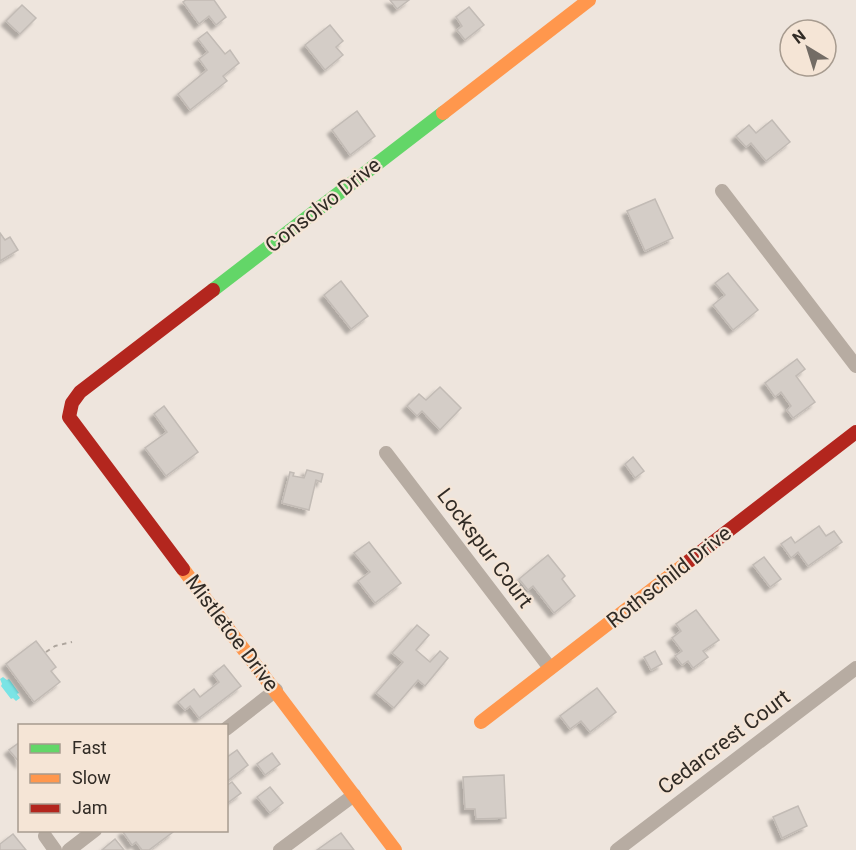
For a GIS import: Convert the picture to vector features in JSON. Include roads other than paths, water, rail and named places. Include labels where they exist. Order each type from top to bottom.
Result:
[{"type":"street","name":"Consolvo Drive","points":[[69,417],[72,403],[80,392],[588,0]]},
{"type":"street","points":[[722,191],[856,366]]},
{"type":"street","name":"Mistletoe Drive","points":[[69,417],[395,850]]},
{"type":"street","name":"Rothschild Drive","points":[[481,722],[856,432]]},
{"type":"street","name":"Lockspur Court","points":[[387,453],[550,668]]},
{"type":"street","name":"Cedarcrest Court","points":[[617,850],[856,668]]},
{"type":"street","points":[[228,727],[276,690]]},
{"type":"street","points":[[280,850],[354,795]]},
{"type":"street","points":[[69,850],[93,832]]},
{"type":"street","points":[[45,836],[55,850]]},
{"type":"water","points":[[3,677],[9,679],[19,693],[17,694],[20,698],[16,701],[11,699],[1,686],[0,679]]}]
